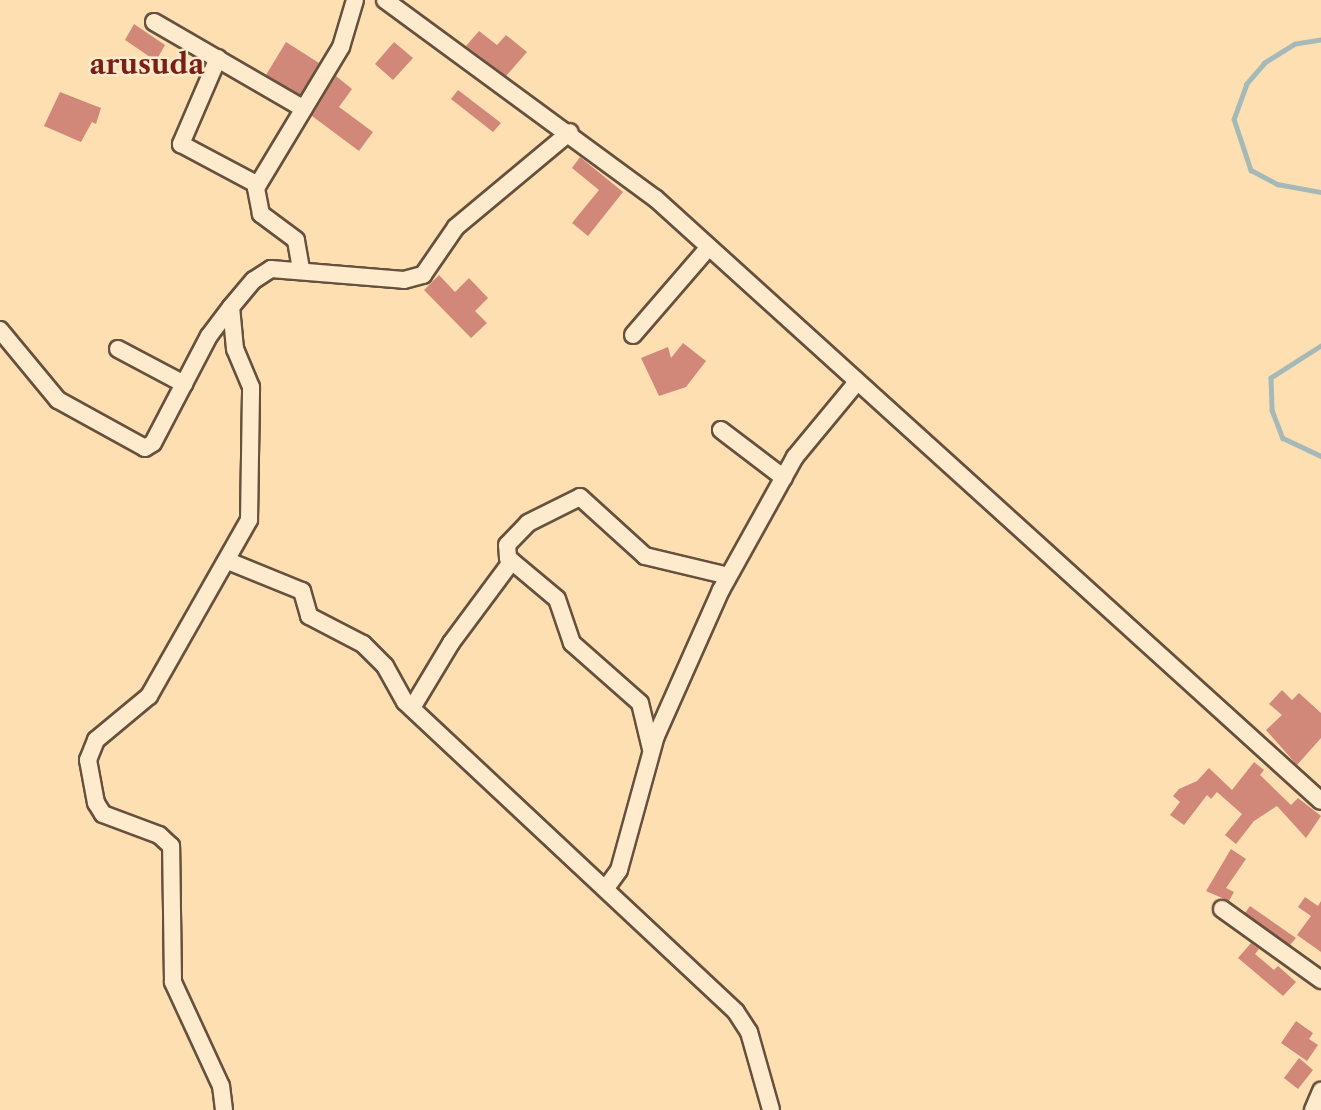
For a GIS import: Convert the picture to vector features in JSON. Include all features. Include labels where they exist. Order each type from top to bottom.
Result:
[{"type":"street","points":[[301,269],[296,240],[260,211],[258,185],[345,39],[355,0]]},
{"type":"street","points":[[385,0],[570,132],[655,198],[1321,801]]},
{"type":"street","points":[[154,22],[304,109]]},
{"type":"street","points":[[218,58],[181,144],[258,185]]},
{"type":"street","points":[[0,330],[58,400],[141,448],[153,443],[209,336],[262,273],[301,269],[404,280],[423,275],[456,227],[570,132]]},
{"type":"street","points":[[633,335],[708,248]]},
{"type":"street","points":[[224,1110],[221,1086],[173,982],[171,846],[159,835],[103,814],[96,803],[88,760],[96,740],[149,696],[228,561],[251,512],[251,387],[235,349],[231,307]]},
{"type":"street","points":[[118,349],[184,384]]},
{"type":"street","points":[[606,888],[619,870],[651,749],[728,576],[806,442],[857,382]]},
{"type":"street","points":[[721,430],[784,478]]},
{"type":"street","points":[[651,749],[640,703],[618,687],[604,667],[575,646],[557,598],[512,561],[506,545],[517,531],[577,497],[645,556],[728,576]]},
{"type":"street","points":[[228,561],[302,591],[309,616],[363,644],[383,663],[412,708],[742,1018],[771,1110]]},
{"type":"street","points":[[412,708],[450,643],[512,561]]},
{"type":"street","points":[[1222,909],[1321,980]]},
{"type":"street","points":[[1313,1110],[1321,1091]]},
{"type":"building","points":[[134,24],[165,45],[156,61],[125,40]]},
{"type":"building","points":[[479,31],[497,45],[506,35],[527,52],[506,76],[466,46]]},
{"type":"building","points":[[286,42],[319,63],[300,95],[266,75]]},
{"type":"building","points":[[394,42],[413,58],[393,80],[375,64]]},
{"type":"building","points":[[336,76],[352,89],[339,107],[373,132],[359,151],[312,116]]},
{"type":"building","points":[[458,90],[501,123],[493,132],[451,99]]},
{"type":"building","points":[[60,92],[101,108],[96,124],[92,122],[81,142],[44,126]]},
{"type":"building","points":[[580,157],[623,192],[588,236],[572,223],[599,190],[572,168]]},
{"type":"building","points":[[439,275],[455,292],[469,278],[488,298],[475,311],[487,323],[471,338],[424,290]]},
{"type":"building","points":[[683,343],[706,361],[686,387],[659,396],[641,358],[668,347],[671,358]]},
{"type":"building","points":[[1282,690],[1292,700],[1299,693],[1321,713],[1321,738],[1297,765],[1266,730],[1282,715],[1269,704]]},
{"type":"building","points":[[1254,762],[1264,770],[1260,775],[1291,805],[1298,798],[1321,816],[1306,838],[1277,806],[1254,821],[1236,844],[1225,835],[1242,814],[1217,792],[1211,799],[1207,795],[1184,825],[1170,815],[1180,802],[1173,796],[1179,789],[1197,781],[1209,768],[1232,790]]},
{"type":"building","points":[[1231,849],[1246,859],[1226,888],[1234,892],[1229,901],[1206,891]]},
{"type":"building","points":[[1305,897],[1318,906],[1321,901],[1321,952],[1297,935],[1311,916],[1298,907]]},
{"type":"building","points":[[1250,906],[1296,938],[1290,945],[1245,913]]},
{"type":"building","points":[[1251,943],[1259,949],[1255,954],[1274,970],[1278,966],[1296,982],[1283,996],[1238,958]]},
{"type":"building","points":[[1296,1021],[1313,1033],[1309,1039],[1318,1045],[1307,1061],[1281,1043]]},
{"type":"building","points":[[1299,1058],[1313,1070],[1298,1089],[1284,1078]]},
{"type":"waterway","points":[[1321,40],[1295,44],[1265,63],[1247,84],[1234,119],[1251,170],[1277,184],[1321,192]]},
{"type":"waterway","points":[[1321,346],[1271,378],[1272,410],[1283,438],[1321,456]]},
{"type":"district","name":"arusuda","points":[[147,64]]}]
